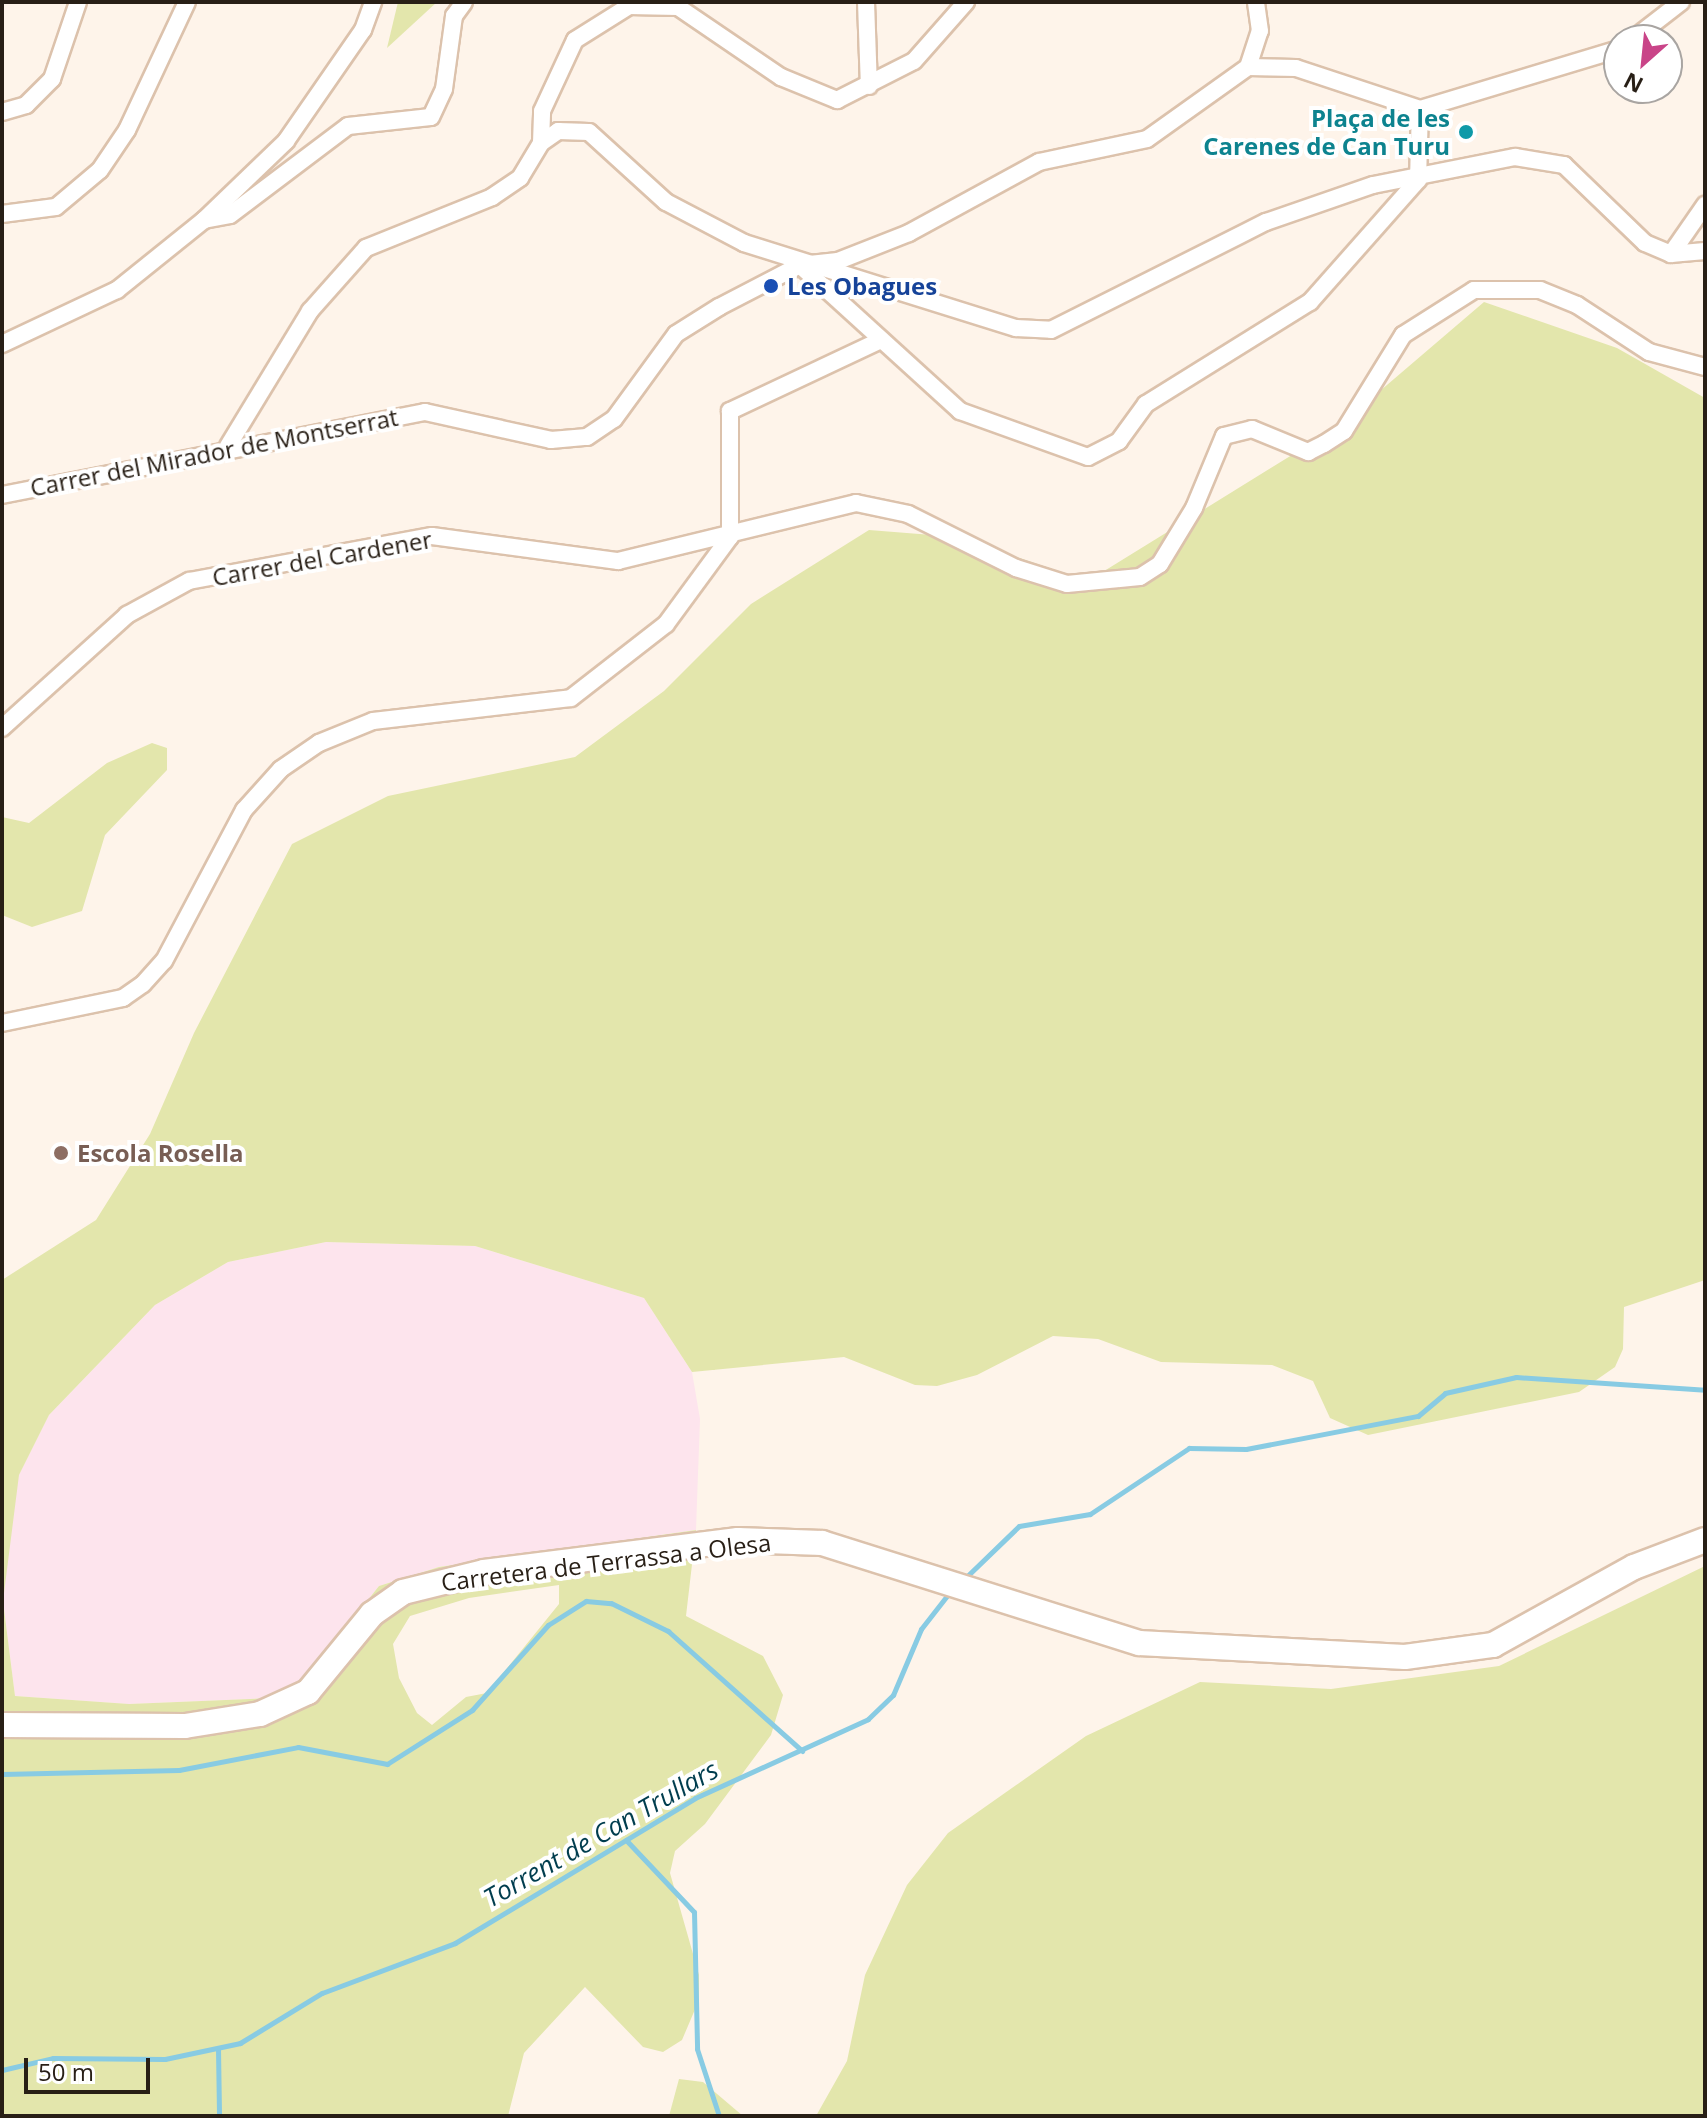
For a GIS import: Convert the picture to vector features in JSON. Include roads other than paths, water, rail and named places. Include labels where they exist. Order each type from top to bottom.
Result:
[{"type":"street","points":[[2,112],[26,105],[52,79],[78,2]]},
{"type":"street","points":[[2,214],[68,202],[100,170],[127,130],[187,2]]},
{"type":"street","points":[[2,344],[117,290],[204,220],[286,141],[363,30],[373,2]]},
{"type":"street","points":[[204,220],[230,215],[348,126],[431,117],[444,89],[454,16],[464,2]]},
{"type":"street","points":[[866,2],[869,86]]},
{"type":"street","points":[[541,143],[542,111],[575,40],[629,6],[678,7],[817,97],[837,100],[914,61],[966,2]]},
{"type":"street","points":[[1256,2],[1260,31],[1248,67],[1296,68],[1420,109],[1603,54]]},
{"type":"street","points":[[1653,24],[1681,2]]},
{"type":"street","name":"Carrer del Mirador de Montserrat","points":[[2,495],[228,446],[425,412],[551,440],[587,437],[614,419],[676,334],[800,265],[873,249],[1064,152],[1147,139],[1248,67]]},
{"type":"street","points":[[800,265],[960,411],[1056,451],[1099,455],[1146,404],[1310,302],[1418,180],[1420,109]]},
{"type":"street","points":[[228,446],[310,311],[366,248],[492,197],[520,178],[541,143],[558,131],[589,132],[666,202],[800,265],[981,321],[1051,330],[1266,222],[1373,185],[1418,180],[1541,156],[1564,165],[1645,243],[1671,254],[1705,251]]},
{"type":"street","points":[[1671,254],[1705,205]]},
{"type":"street","name":"Carrer del Cardener","points":[[2,728],[127,615],[189,581],[432,536],[618,561],[730,537],[821,506],[856,503],[908,514],[1016,568],[1067,584],[1140,577],[1160,564],[1194,508],[1224,436],[1252,429],[1308,452],[1324,444],[1344,431],[1403,335],[1474,290],[1540,290],[1577,305],[1649,352],[1705,367]]},
{"type":"street","points":[[2,1023],[123,998],[143,984],[164,961],[244,810],[281,769],[319,743],[373,721],[571,698],[666,624],[730,537],[724,422],[730,411],[881,340]]},
{"type":"street","name":"Carretera de Terrassa a Olesa","points":[[2,1725],[185,1726],[260,1714],[308,1692],[387,1602],[456,1578],[767,1539],[822,1543],[874,1558],[1043,1619],[1167,1647],[1438,1656],[1516,1636],[1634,1567],[1705,1540]]},
{"type":"waterway","name":"Torrent de Can Trullars","points":[[962,1581],[1019,1526],[1090,1514],[1189,1448],[1246,1449],[1418,1416],[1445,1393],[1516,1377],[1705,1390]]},
{"type":"waterway","name":"Torrent de Can Trullars","points":[[2,2070],[53,2058],[165,2059],[240,2043],[322,1993],[455,1943],[695,1798],[868,1719],[893,1695],[921,1629],[949,1593]]},
{"type":"waterway","points":[[2,1774],[179,1770],[298,1747],[387,1764],[472,1710],[548,1625],[586,1601],[611,1603],[668,1631],[802,1751]]},
{"type":"waterway","points":[[626,1840],[694,1912],[697,2049],[719,2116]]},
{"type":"waterway","points":[[218,2049],[219,2116]]},
{"type":"place","name":"Plaça de les Carenes de Can Turu","points":[[1466,132]]},
{"type":"place","name":"Les Obagues","points":[[771,286]]},
{"type":"place","name":"Escola Rosella","points":[[61,1153]]}]
